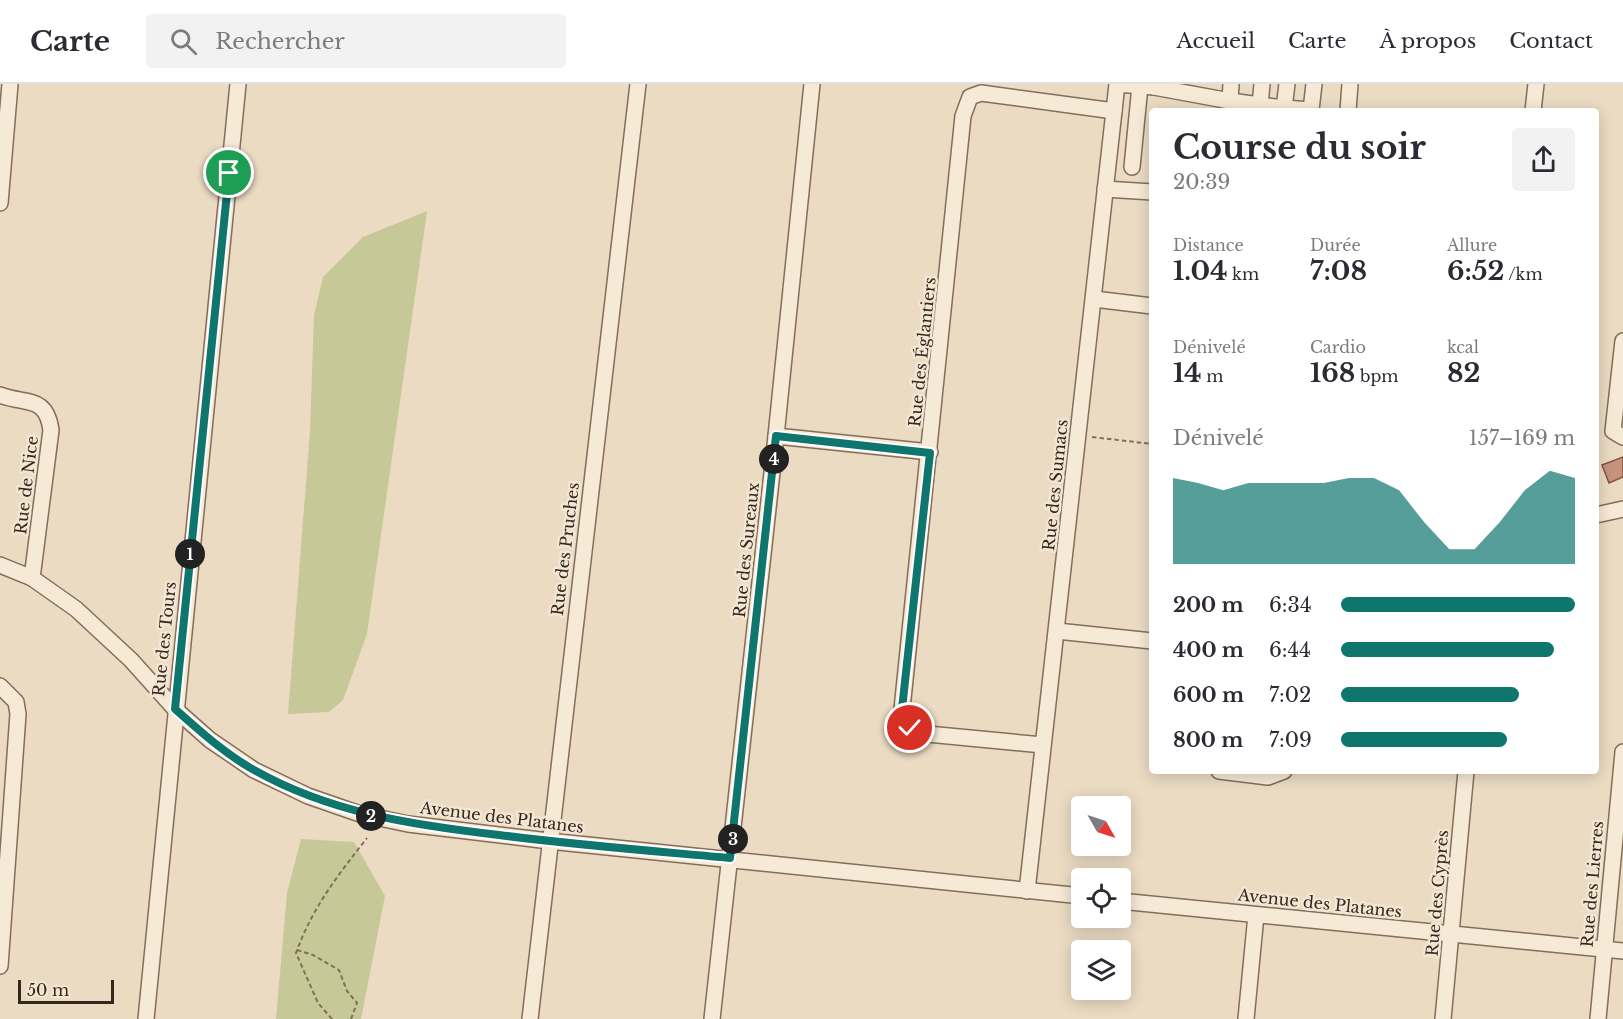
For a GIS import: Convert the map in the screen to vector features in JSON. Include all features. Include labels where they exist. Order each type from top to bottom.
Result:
[{"type":"street","points":[[0,203],[10,84]]},
{"type":"street","name":"Rue des Tours","points":[[146,1019],[238,84]]},
{"type":"street","name":"Rue des Pruches","points":[[530,1019],[638,84]]},
{"type":"street","name":"Rue des Sureaux","points":[[712,1019],[812,84]]},
{"type":"street","points":[[1117,84],[1189,88],[1230,100],[1284,108],[1287,84]]},
{"type":"street","name":"Rue des Sumacs","points":[[1027,891],[1117,84]]},
{"type":"street","points":[[1230,100],[1232,84]]},
{"type":"street","points":[[1260,105],[1262,84]]},
{"type":"street","points":[[1314,84],[1317,108]]},
{"type":"street","points":[[1348,108],[1350,84]]},
{"type":"street","points":[[1533,108],[1536,84]]},
{"type":"street","points":[[1132,166],[1150,86]]},
{"type":"street","name":"Rue des Églantiers","points":[[1043,745],[925,734],[910,728],[904,720],[902,709],[965,107],[970,97],[981,93],[992,93],[1114,111]]},
{"type":"street","points":[[1105,189],[1149,192]]},
{"type":"street","points":[[1094,299],[1149,306]]},
{"type":"street","points":[[1623,341],[1613,431],[1623,437]]},
{"type":"street","name":"Rue de Nice","points":[[0,395],[39,405],[46,411],[50,420],[51,430],[32,578]]},
{"type":"street","points":[[776,436],[930,453]]},
{"type":"street","points":[[1599,514],[1623,509]]},
{"type":"street","name":"Avenue des Platanes","points":[[0,565],[32,578],[76,609],[131,660],[175,709],[210,740],[254,770],[308,796],[360,814],[408,824],[549,842],[730,858],[1071,895]]},
{"type":"street","points":[[1057,631],[1149,641]]},
{"type":"street","points":[[0,686],[16,702],[18,714],[5,819],[0,966]]},
{"type":"street","name":"Rue des Lierres","points":[[1598,1019],[1623,752]]},
{"type":"street","points":[[1244,774],[1268,777],[1276,774]]},
{"type":"street","name":"Rue des Cyprès","points":[[1443,1019],[1466,774]]},
{"type":"street","name":"Avenue des Platanes","points":[[1131,902],[1623,951]]},
{"type":"street","points":[[1246,1019],[1256,915]]},
{"type":"path","points":[[1078,436],[1149,444]]},
{"type":"path","points":[[332,1019],[318,1003],[297,950],[306,926],[326,890],[367,838]]},
{"type":"path","points":[[297,950],[313,955],[339,970],[347,992],[357,1003],[351,1019]]},
{"type":"green space","points":[[427,211],[367,634],[343,700],[329,712],[288,714],[310,431],[314,315],[323,277],[363,237]]},
{"type":"green space","points":[[301,839],[354,842],[385,896],[361,1019],[276,1019],[287,893]]},
{"type":"building","points":[[1623,457],[1623,477],[1609,483],[1602,465]]},
{"type":"route","points":[[229,173],[175,709],[210,740],[254,770],[308,796],[360,814],[408,824],[549,842],[730,858],[776,436],[930,453],[902,709],[904,720],[910,728]]}]
